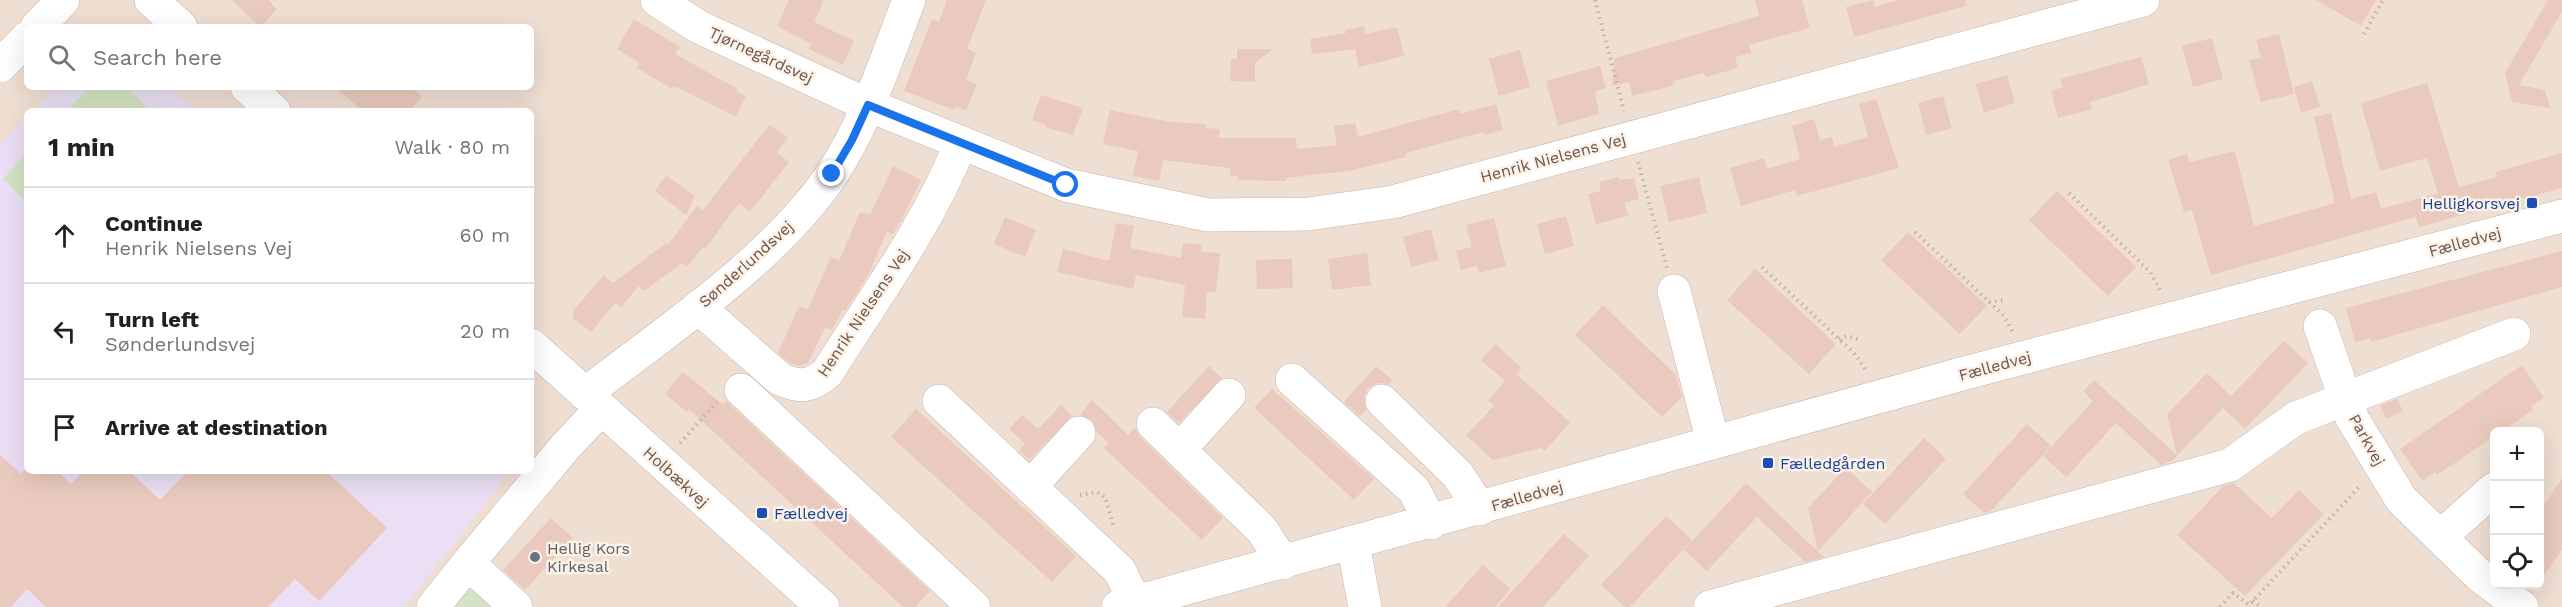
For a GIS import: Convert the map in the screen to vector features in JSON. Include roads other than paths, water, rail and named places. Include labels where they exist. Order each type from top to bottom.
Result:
[{"type":"street","points":[[40,24],[63,0]]},
{"type":"street","points":[[151,0],[178,24]]},
{"type":"street","name":"Tjørnegårdsvej","points":[[657,0],[699,27],[868,105]]},
{"type":"street","name":"Sønderlundsvej","points":[[433,607],[566,446],[593,401],[779,237],[813,200],[852,140],[909,0]]},
{"type":"street","name":"Henrik Nielsens Vej","points":[[868,105],[960,145],[1066,185],[1208,215],[1308,214],[1393,202],[2143,0]]},
{"type":"street","points":[[0,66],[24,41]]},
{"type":"street","points":[[250,90],[271,108]]},
{"type":"street","name":"Henrik Nielsens Vej","points":[[698,307],[780,378],[797,387],[813,384],[827,373],[911,243],[944,184],[960,145]]},
{"type":"street","name":"Fælledvej","points":[[939,401],[1120,571],[1127,605],[1431,523],[1879,397],[2562,216]]},
{"type":"street","points":[[1674,291],[1713,442]]},
{"type":"street","name":"Parkvej","points":[[2320,326],[2352,418],[2401,499],[2481,577],[2522,607]]},
{"type":"street","points":[[1710,607],[2230,465],[2296,418],[2514,334]]},
{"type":"street","name":"Holbækvej","points":[[534,348],[823,607]]},
{"type":"street","points":[[1292,380],[1413,490],[1431,523]]},
{"type":"street","points":[[741,390],[974,607]]},
{"type":"street","points":[[1180,449],[1229,395]]},
{"type":"street","points":[[1382,401],[1458,475],[1480,509]]},
{"type":"street","points":[[1153,424],[1262,530],[1283,563]]},
{"type":"street","points":[[1030,487],[1079,433]]},
{"type":"street","points":[[2440,537],[2490,493]]},
{"type":"street","points":[[1353,544],[1365,607]]},
{"type":"street","points":[[468,563],[516,607]]},
{"type":"place","name":"Helligkorsvej","points":[[2532,203]]},
{"type":"place","name":"Fælledgården","points":[[1768,463]]},
{"type":"place","name":"Fælledvej","points":[[762,513]]},
{"type":"place","name":"Hellig Kors Kirkesal","points":[[535,557]]}]
